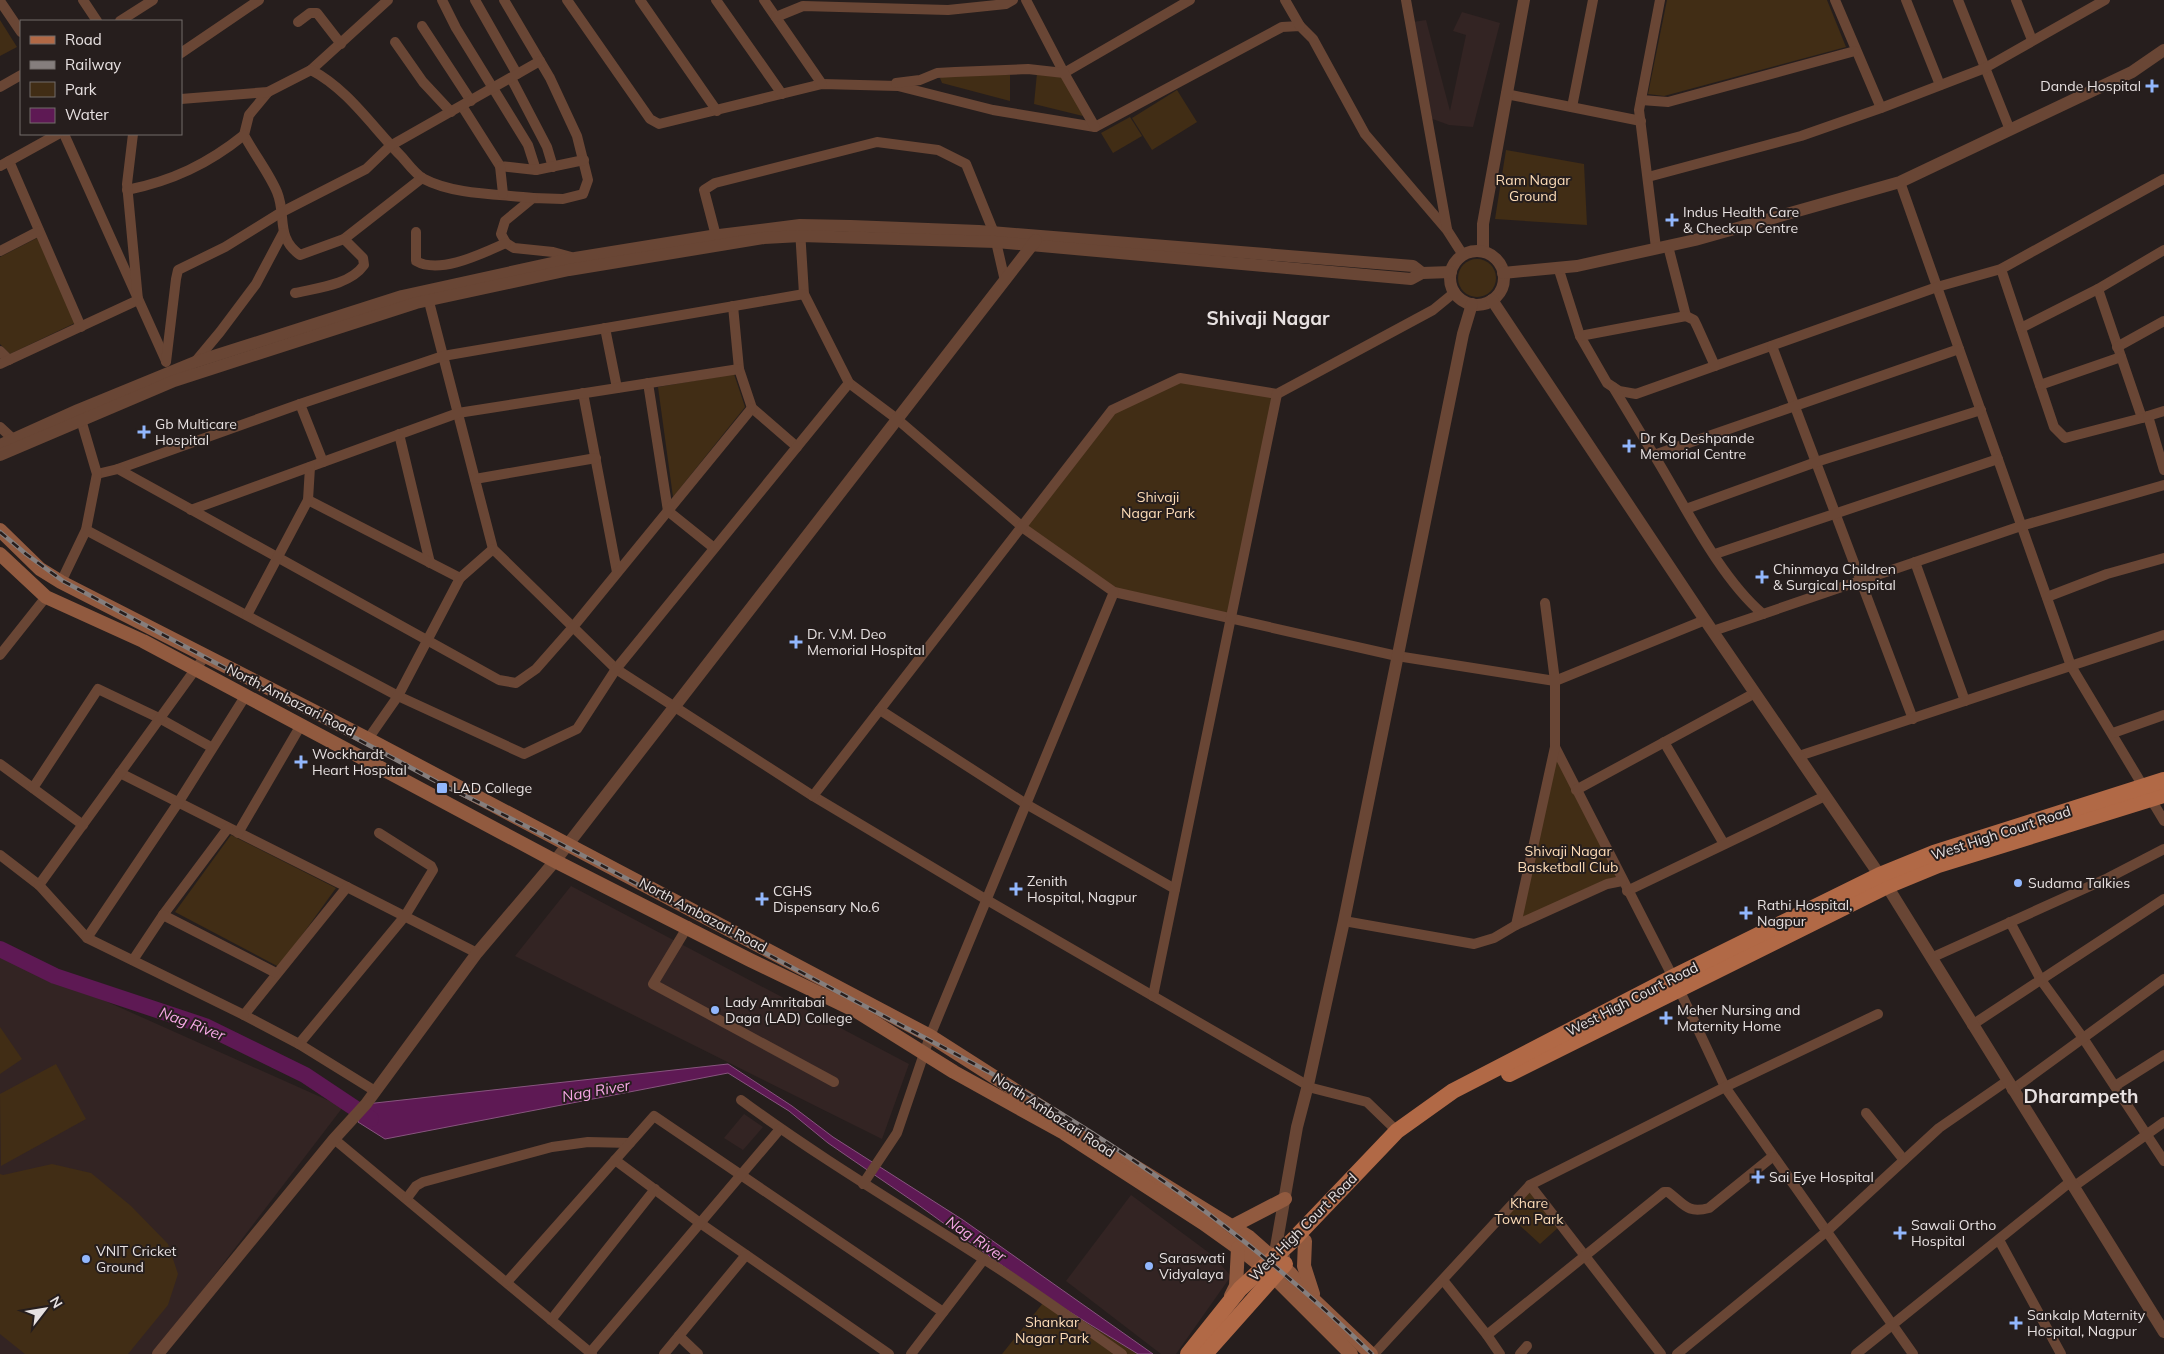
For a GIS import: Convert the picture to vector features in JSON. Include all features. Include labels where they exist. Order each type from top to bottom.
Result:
[{"type":"main road","name":"North Ambazari Road","points":[[0,530],[40,569],[61,582],[368,739],[930,1036],[1252,1239],[1372,1354]]},
{"type":"main road","name":"North Ambazari Road","points":[[0,554],[46,597],[143,641],[555,861],[858,1012],[925,1054],[1064,1133],[1238,1248],[1277,1264],[1351,1354]]},
{"type":"main road","name":"West High Court Road","points":[[1205,1354],[1277,1264],[1397,1131],[1453,1091],[1883,881],[1934,853],[2153,794],[2164,780]]},
{"type":"main road","name":"West High Court Road","points":[[1188,1354],[1240,1289],[1277,1264],[1305,1241],[1404,1138],[1460,1098],[1676,983]]},
{"type":"main road","points":[[1233,1226],[1285,1199]]},
{"type":"main road","points":[[1305,1241],[1304,1266],[1314,1300]]},
{"type":"main road","points":[[1224,1308],[1236,1286],[1238,1248]]},
{"type":"street","points":[[83,0],[95,20]]},
{"type":"street","points":[[122,20],[153,0]]},
{"type":"street","points":[[182,52],[259,0]]},
{"type":"street","points":[[182,99],[268,92],[311,70],[388,0]]},
{"type":"street","points":[[475,0],[514,76],[542,136],[553,167]]},
{"type":"street","points":[[311,70],[323,76],[342,93],[422,178],[442,186],[533,198],[563,198],[583,194],[588,180],[584,160],[565,108],[504,0]]},
{"type":"street","points":[[567,0],[653,122],[659,124],[822,84],[898,86],[994,110],[1095,127],[1282,27],[1300,26]]},
{"type":"street","points":[[640,0],[717,111]]},
{"type":"street","points":[[716,0],[782,94]]},
{"type":"street","points":[[764,0],[822,84]]},
{"type":"street","points":[[776,17],[803,6],[831,3],[948,10],[1006,4],[1013,0]]},
{"type":"street","points":[[1026,0],[1095,127]]},
{"type":"street","points":[[875,86],[920,80],[936,74],[955,72],[1028,69],[1064,73],[1190,0]]},
{"type":"street","points":[[1285,0],[1300,26],[1314,39],[1365,134],[1447,230],[1463,255]]},
{"type":"street","points":[[1406,0],[1447,230]]},
{"type":"street","points":[[1483,252],[1483,224],[1524,0]]},
{"type":"street","points":[[1572,107],[1593,0]]},
{"type":"street","points":[[1660,0],[1639,110],[1648,177],[1662,247],[1686,316]]},
{"type":"street","points":[[1835,0],[1881,108]]},
{"type":"street","points":[[1906,0],[1940,85]]},
{"type":"street","points":[[1958,0],[2010,130]]},
{"type":"street","points":[[2016,0],[2032,40]]},
{"type":"street","points":[[1648,177],[1801,136],[1985,68],[2105,0]]},
{"type":"street","points":[[0,1],[20,31]]},
{"type":"street","points":[[446,1],[456,28],[532,152],[536,170]]},
{"type":"street","points":[[298,22],[310,13],[317,12],[341,44]]},
{"type":"street","points":[[422,26],[500,166],[503,194]]},
{"type":"street","points":[[395,42],[423,82],[451,112]]},
{"type":"street","points":[[1503,273],[1577,266],[1695,240],[1900,182],[2132,72],[2164,50]]},
{"type":"street","points":[[1641,100],[1668,102],[1856,51]]},
{"type":"street","points":[[170,371],[178,270],[225,247],[280,213],[366,169],[390,146],[540,61]]},
{"type":"street","points":[[0,87],[20,76]]},
{"type":"street","points":[[127,190],[150,185],[197,167],[218,156],[244,136],[249,115],[268,92]]},
{"type":"street","points":[[1506,94],[1641,121]]},
{"type":"street","points":[[56,135],[4,163],[39,231],[81,327]]},
{"type":"street","points":[[64,135],[170,371]]},
{"type":"street","points":[[133,135],[127,190],[138,300]]},
{"type":"street","points":[[244,136],[277,193],[283,233],[291,249],[300,255],[344,239],[422,178]]},
{"type":"street","points":[[716,236],[704,190],[715,183],[877,142],[938,150],[966,164],[995,238],[1005,281]]},
{"type":"street","points":[[500,166],[536,170],[584,160]]},
{"type":"street","points":[[1558,267],[1580,336],[1607,383],[1619,391],[1636,394],[1937,287],[2001,269],[2164,179]]},
{"type":"street","points":[[1900,182],[2071,666],[2153,794],[2164,821]]},
{"type":"street","points":[[533,198],[505,221],[501,234],[506,243],[514,248],[553,252],[575,258]]},
{"type":"street","points":[[0,252],[39,231]]},
{"type":"street","points":[[170,371],[288,343],[427,295],[800,231]]},
{"type":"street","points":[[0,455],[170,371],[195,362],[427,295],[575,258],[716,236],[800,231],[995,238],[1413,266],[1422,272],[1451,272]]},
{"type":"street","points":[[800,231],[804,294],[849,383],[896,419],[1022,526],[1114,592],[1397,656],[1555,681],[1706,620]]},
{"type":"street","points":[[416,232],[416,261],[425,264],[458,262],[506,243]]},
{"type":"street","points":[[195,362],[256,284],[283,233]]},
{"type":"street","points":[[295,293],[339,282],[361,269],[364,265],[363,258],[344,239]]},
{"type":"street","points":[[158,1354],[334,1139],[366,1104],[477,953],[555,861],[896,419],[1036,241]]},
{"type":"street","points":[[2021,328],[2098,289],[2164,250]]},
{"type":"street","points":[[1476,251],[1483,252],[1496,259],[1503,273],[1502,288],[1492,300],[1472,304],[1465,301],[1455,292],[1452,286],[1451,272],[1457,260],[1463,255],[1476,251]]},
{"type":"street","points":[[2001,269],[2054,427],[2064,438],[2164,411]]},
{"type":"street","points":[[2098,289],[2119,352],[2164,470]]},
{"type":"street","points":[[813,796],[1112,410],[1180,378],[1277,394],[1432,310],[1455,292]]},
{"type":"street","points":[[98,474],[118,469],[300,404],[443,356],[804,294]]},
{"type":"street","points":[[427,295],[493,549],[616,669],[813,796],[987,900],[1308,1085],[1367,1102],[1397,1131]]},
{"type":"street","points":[[0,351],[4,362],[138,300]]},
{"type":"street","points":[[1492,300],[1883,881],[2164,1332]]},
{"type":"street","points":[[1277,1264],[1276,1247],[1297,1127],[1344,921],[1463,334],[1472,304]]},
{"type":"street","points":[[733,306],[739,369],[752,408],[797,447]]},
{"type":"street","points":[[1580,336],[1686,316],[1694,320],[1715,366]]},
{"type":"street","points":[[2040,386],[2119,352],[2164,321]]},
{"type":"street","points":[[605,328],[617,388]]},
{"type":"street","points":[[1772,346],[1913,719]]},
{"type":"street","points":[[1654,455],[1959,349]]},
{"type":"street","points":[[191,510],[458,413],[739,369]]},
{"type":"street","points":[[648,383],[668,510],[714,548]]},
{"type":"street","points":[[86,530],[398,696],[524,754],[577,729],[616,669],[849,383]]},
{"type":"street","points":[[1613,387],[1714,554],[1748,601],[1764,614]]},
{"type":"street","points":[[583,393],[617,572]]},
{"type":"street","points":[[1153,996],[1277,394]]},
{"type":"street","points":[[300,404],[322,462]]},
{"type":"street","points":[[118,469],[499,680],[516,683],[536,669],[752,408]]},
{"type":"street","points":[[1686,509],[1816,462],[1981,410]]},
{"type":"street","points":[[0,445],[79,415]]},
{"type":"street","points":[[61,582],[86,530],[98,474],[79,415]]},
{"type":"street","points":[[0,427],[13,439]]},
{"type":"street","points":[[399,434],[430,563]]},
{"type":"street","points":[[475,479],[596,458]]},
{"type":"street","points":[[1714,554],[1998,459]]},
{"type":"street","points":[[247,615],[308,500],[310,467]]},
{"type":"street","points":[[1713,631],[2021,526],[2164,484]]},
{"type":"street","points":[[308,500],[460,578]]},
{"type":"street","points":[[368,739],[398,696],[460,578],[493,549]]},
{"type":"street","points":[[2046,597],[2107,574],[2164,558]]},
{"type":"street","points":[[1915,562],[1965,702]]},
{"type":"street","points":[[864,1182],[897,1133],[930,1036],[1114,592]]},
{"type":"street","points":[[0,656],[46,597]]},
{"type":"street","points":[[1516,924],[1555,747],[1555,681],[1544,603]]},
{"type":"street","points":[[1798,756],[2164,635]]},
{"type":"street","points":[[39,885],[159,718],[197,669],[204,656]]},
{"type":"street","points":[[33,788],[98,689],[159,718],[211,747]]},
{"type":"street","points":[[1576,790],[1755,693]]},
{"type":"street","points":[[87,938],[178,803],[211,747],[246,695]]},
{"type":"street","points":[[880,710],[1026,804],[1175,889]]},
{"type":"street","points":[[2113,733],[2164,715]]},
{"type":"street","points":[[238,833],[301,725]]},
{"type":"street","points":[[1664,742],[1724,844]]},
{"type":"street","points":[[1555,747],[1676,983],[1725,1087],[1772,1157],[1913,1354]]},
{"type":"street","points":[[0,764],[83,825]]},
{"type":"street","points":[[120,773],[477,953]]},
{"type":"street","points":[[1344,921],[1474,944],[1494,938],[1516,924],[1607,884],[1625,886],[1724,844],[1825,796]]},
{"type":"street","points":[[133,960],[163,915],[228,828]]},
{"type":"street","points":[[299,1044],[405,916],[433,870],[431,866],[379,833]]},
{"type":"street","points":[[1931,958],[2108,878],[2164,849]]},
{"type":"street","points":[[0,855],[39,885],[87,938],[299,1044],[375,1091]]},
{"type":"street","points":[[244,1015],[347,887]]},
{"type":"street","points":[[1972,1025],[2164,899]]},
{"type":"street","points":[[163,915],[276,973]]},
{"type":"street","points":[[2010,922],[2041,980],[2083,1038],[2164,1161]]},
{"type":"street","points":[[688,927],[653,984],[834,1082]]},
{"type":"street","points":[[1677,1354],[1826,1232],[1939,1128],[2083,1038],[2164,979]]},
{"type":"street","points":[[1372,1354],[1530,1185],[1725,1087],[1878,1014]]},
{"type":"street","points":[[2115,1086],[2164,1055]]},
{"type":"street","points":[[741,1100],[780,1129],[984,1259],[1122,1354]]},
{"type":"street","points":[[1866,1113],[1904,1160]]},
{"type":"street","points":[[507,1282],[654,1116],[943,1312]]},
{"type":"street","points":[[1856,1354],[2072,1184],[2164,1122]]},
{"type":"street","points":[[334,1139],[407,1198],[590,1354],[780,1129]]},
{"type":"street","points":[[407,1198],[416,1186],[423,1182],[552,1147],[588,1142],[630,1143]]},
{"type":"street","points":[[1486,1335],[1664,1192],[1668,1192],[1697,1212],[1709,1208],[1772,1157]]},
{"type":"street","points":[[615,1160],[700,1223],[889,1354]]},
{"type":"street","points":[[1530,1185],[1661,1354]]},
{"type":"street","points":[[552,1320],[655,1189]]},
{"type":"street","points":[[1999,1240],[2061,1354]]},
{"type":"street","points":[[664,1354],[746,1255]]},
{"type":"street","points":[[911,1354],[984,1259]]},
{"type":"street","points":[[1443,1280],[1500,1354]]},
{"type":"street","points":[[678,1336],[698,1354]]},
{"type":"street","points":[[1520,1354],[1527,1346]]},
{"type":"shaded area","points":[[1462,12],[1500,23],[1473,127],[1449,125],[1430,118],[1406,23],[1426,20],[1450,111],[1466,35],[1453,31]]},
{"type":"shaded area","name":"Lady Amritabai Daga (LAD) College","points":[[571,886],[909,1064],[882,1139],[515,956]]},
{"type":"shaded area","points":[[0,954],[343,1107],[154,1354],[0,1354]]},
{"type":"shaded area","points":[[744,1114],[763,1127],[743,1150],[724,1138]]},
{"type":"shaded area","name":"Saraswati Vidyalaya","points":[[1131,1195],[1212,1255],[1231,1276],[1176,1354],[1161,1354],[1066,1281]]},
{"type":"green space","points":[[1667,0],[1827,0],[1846,47],[1664,96],[1648,94]]},
{"type":"green space","points":[[0,20],[17,47],[0,56]]},
{"type":"green space","points":[[1037,73],[1062,75],[1083,116],[1034,104]]},
{"type":"green space","points":[[946,75],[1010,75],[1010,101],[942,83],[940,78]]},
{"type":"green space","points":[[1177,90],[1197,122],[1152,150],[1132,118]]},
{"type":"green space","points":[[1130,117],[1142,136],[1113,153],[1101,133]]},
{"type":"green space","name":"Ram Nagar Ground","points":[[1506,150],[1584,164],[1587,225],[1495,219]]},
{"type":"green space","points":[[39,237],[75,323],[10,354],[0,344],[0,257]]},
{"type":"green space","points":[[1477,259],[1491,264],[1496,278],[1491,292],[1477,297],[1463,292],[1458,278],[1463,264]]},
{"type":"green space","points":[[734,374],[745,407],[673,497],[658,387]]},
{"type":"green space","name":"Shivaji Nagar Park","points":[[1180,378],[1277,394],[1231,617],[1114,592],[1022,526],[1112,410]]},
{"type":"green space","name":"Shivaji Nagar Basketball Club","points":[[1555,747],[1619,879],[1520,920]]},
{"type":"green space","points":[[231,835],[336,888],[279,967],[175,912]]},
{"type":"green space","points":[[0,1027],[22,1059],[0,1074]]},
{"type":"green space","points":[[56,1064],[86,1119],[1,1166],[0,1094]]},
{"type":"green space","name":"VNIT Cricket Ground","points":[[52,1164],[91,1173],[131,1206],[168,1244],[178,1274],[168,1305],[128,1354],[25,1354],[0,1334],[0,1174],[3,1175]]},
{"type":"green space","name":"Khare Town Park","points":[[1530,1185],[1561,1225],[1540,1244],[1505,1212]]},
{"type":"green space","name":"Shankar Nagar Park","points":[[1047,1298],[1138,1354],[1002,1354]]},
{"type":"water","points":[[728,1064],[792,1106],[833,1137],[963,1220],[1153,1354],[1138,1354],[1047,1298],[917,1204],[828,1143],[789,1111],[728,1073],[385,1139],[358,1122],[366,1104]]},
{"type":"waterway","name":"Nag River","points":[[0,949],[55,976],[205,1026],[305,1075],[371,1119]]},
{"type":"railway","points":[[0,532],[63,581],[443,785],[594,861],[968,1061],[1062,1114],[1129,1157],[1238,1236],[1306,1293],[1372,1354]]},
{"type":"place","name":"Dande Hospital","points":[[2152,86]]},
{"type":"place","name":"Indus Health Care & Checkup Centre","points":[[1672,220]]},
{"type":"place","name":"Gb Multicare Hospital","points":[[144,432]]},
{"type":"place","name":"Dr Kg Deshpande Memorial Centre","points":[[1629,446]]},
{"type":"place","name":"Chinmaya Children & Surgical Hospital","points":[[1762,577]]},
{"type":"place","name":"Dr. V.M. Deo Memorial Hospital","points":[[796,642]]},
{"type":"place","name":"Wockhardt Heart Hospital","points":[[301,762]]},
{"type":"place","name":"LAD College","points":[[442,788]]},
{"type":"place","name":"Sudama Talkies","points":[[2018,883]]},
{"type":"place","name":"Zenith Hospital, Nagpur","points":[[1016,889]]},
{"type":"place","name":"CGHS Dispensary No.6","points":[[762,899]]},
{"type":"place","name":"Rathi Hospital, Nagpur","points":[[1746,913]]},
{"type":"place","name":"Lady Amritabai Daga (LAD) College","points":[[715,1010]]},
{"type":"place","name":"Meher Nursing and Maternity Home","points":[[1666,1018]]},
{"type":"place","name":"Sai Eye Hospital","points":[[1758,1177]]},
{"type":"place","name":"Sawali Ortho Hospital","points":[[1900,1233]]},
{"type":"place","name":"VNIT Cricket Ground","points":[[86,1259]]},
{"type":"place","name":"Saraswati Vidyalaya","points":[[1149,1266]]},
{"type":"place","name":"Sankalp Maternity Hospital, Nagpur","points":[[2016,1323]]},
{"type":"district","name":"Shivaji Nagar","points":[[1268,318]]},
{"type":"district","name":"Dharampeth","points":[[2081,1096]]}]
